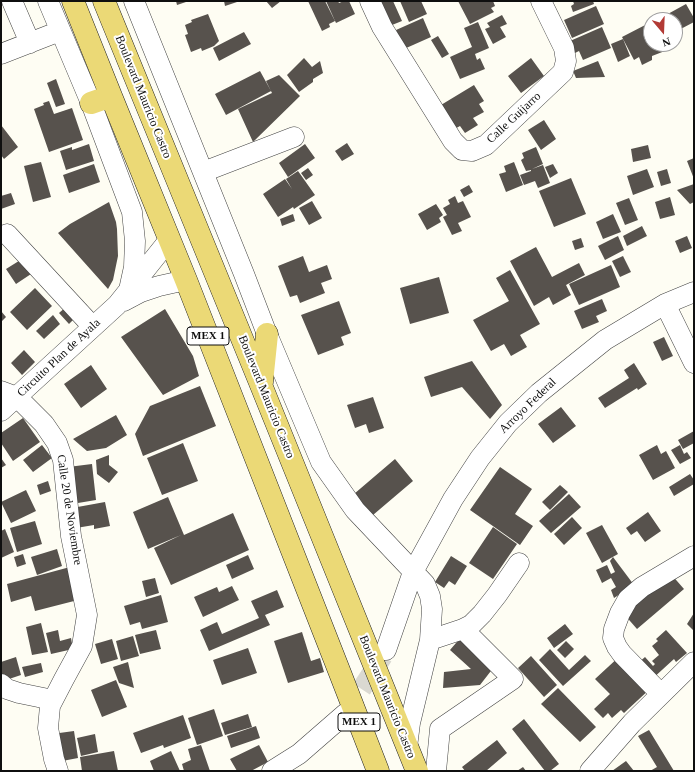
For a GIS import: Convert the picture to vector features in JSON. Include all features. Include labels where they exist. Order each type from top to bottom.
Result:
[{"type":"main road","name":"MEX 1","points":[[73,1],[101,100],[169,240],[186,280],[378,771]]},
{"type":"main road","name":"Boulevard Mauricio Castro","points":[[104,1],[415,764]]},
{"type":"main road","points":[[261,385],[267,334]]},
{"type":"street","points":[[12,1],[30,43]]},
{"type":"street","points":[[48,1],[60,31],[101,100],[132,212],[135,241],[134,267],[123,298]]},
{"type":"street","name":"Boulevard Mauricio Castro","points":[[134,1],[267,334],[321,462],[355,510],[425,584],[430,596],[432,609],[430,640],[410,723],[415,764]]},
{"type":"street","name":"Calle Guijarro","points":[[370,1],[382,27],[453,141],[462,150],[472,151],[486,145],[563,72],[566,61],[564,48],[541,1]]},
{"type":"street","points":[[1,54],[60,31]]},
{"type":"street","points":[[203,172],[294,137]]},
{"type":"street","points":[[7,234],[93,327]]},
{"type":"street","name":"Circuito Plan de Ayala","points":[[1,411],[9,394],[93,327],[123,298],[169,240]]},
{"type":"street","name":"Circuito Plan de Ayala","points":[[123,298],[159,286],[186,280]]},
{"type":"street","name":"Arroyo Federal","points":[[386,650],[413,572],[453,499],[480,458],[508,423],[539,393],[605,340],[665,304],[694,292]]},
{"type":"street","points":[[665,304],[694,363]]},
{"type":"street","name":"Calle 20 de Noviembre","points":[[9,394],[44,424],[57,443],[63,460],[71,536],[87,615],[82,646],[50,706],[48,728],[54,760],[58,771]]},
{"type":"street","points":[[661,694],[622,654],[617,647],[614,638],[614,629],[620,613],[628,599],[642,587],[694,556]]},
{"type":"street","points":[[430,640],[463,629],[470,625],[487,608],[519,563]]},
{"type":"street","points":[[436,771],[440,729],[513,679],[463,629]]},
{"type":"street","points":[[590,771],[632,723],[694,662]]},
{"type":"street","points":[[1,684],[7,689],[19,693],[53,700]]},
{"type":"street","points":[[272,771],[299,754],[345,714]]},
{"type":"building","points":[[176,1],[189,1],[177,5]]},
{"type":"building","points":[[224,1],[240,1],[225,6]]},
{"type":"building","points":[[266,1],[281,1],[272,8]]},
{"type":"building","points":[[308,1],[325,1],[335,21],[329,24],[330,27],[322,31]]},
{"type":"building","points":[[326,1],[338,1],[339,3],[349,1],[355,14],[336,23]]},
{"type":"building","points":[[375,1],[393,1],[402,21],[387,27]]},
{"type":"building","points":[[400,1],[421,1],[427,14],[409,22]]},
{"type":"building","points":[[458,1],[493,1],[495,6],[491,8],[494,12],[470,24]]},
{"type":"building","points":[[573,1],[593,1],[594,4],[573,12],[571,6],[574,4]]},
{"type":"building","points":[[686,4],[694,18],[694,22],[683,28],[683,12],[671,12]]},
{"type":"building","points":[[596,6],[604,24],[572,38],[564,20]]},
{"type":"building","points":[[208,14],[219,41],[214,46],[202,51],[201,48],[191,52],[185,35],[188,34],[185,25],[192,22],[191,20]]},
{"type":"building","points":[[502,15],[507,24],[500,27],[506,37],[493,44],[485,29],[490,27],[487,23]]},
{"type":"building","points":[[423,18],[431,37],[404,49],[396,30]]},
{"type":"building","points":[[478,22],[489,48],[475,54],[477,60],[480,58],[485,69],[460,79],[450,57],[472,47],[464,28]]},
{"type":"building","points":[[643,26],[643,52],[662,52],[652,56],[652,60],[642,65],[639,57],[634,60],[622,37]]},
{"type":"building","points":[[602,27],[611,48],[583,60],[579,51],[575,53],[570,41]]},
{"type":"building","points":[[244,32],[251,44],[219,61],[213,48]]},
{"type":"building","points":[[438,36],[449,54],[442,58],[431,40]]},
{"type":"building","points":[[623,39],[630,56],[618,62],[611,44]]},
{"type":"building","points":[[304,58],[312,67],[320,61],[323,73],[313,79],[313,82],[299,92],[287,75]]},
{"type":"building","points":[[531,58],[544,76],[521,93],[508,76]]},
{"type":"building","points":[[598,61],[605,77],[576,78],[573,71]]},
{"type":"building","points":[[260,71],[271,91],[226,115],[215,94]]},
{"type":"building","points":[[279,75],[300,96],[253,142],[238,109],[272,93],[266,81]]},
{"type":"building","points":[[56,79],[65,104],[56,107],[47,83]]},
{"type":"building","points":[[474,85],[484,101],[479,104],[484,112],[473,118],[478,125],[465,133],[460,126],[451,131],[436,108]]},
{"type":"building","points":[[49,101],[54,114],[72,108],[83,140],[49,152],[34,109]]},
{"type":"building","points":[[544,120],[556,139],[541,150],[528,130]]},
{"type":"building","points":[[1,125],[18,147],[4,159],[1,155]]},
{"type":"building","points":[[347,143],[354,154],[342,161],[335,151]]},
{"type":"building","points":[[89,144],[94,161],[66,170],[60,151],[72,147],[72,150]]},
{"type":"building","points":[[305,144],[315,158],[288,177],[279,163]]},
{"type":"building","points":[[648,145],[651,158],[633,162],[631,149]]},
{"type":"building","points":[[536,147],[543,164],[532,169],[543,165],[550,183],[538,188],[535,181],[524,185],[520,175],[531,171],[526,171],[521,160],[524,158],[522,153]]},
{"type":"building","points":[[694,158],[694,179],[687,161]]},
{"type":"building","points":[[41,162],[51,197],[33,202],[24,166]]},
{"type":"building","points":[[514,162],[523,185],[506,192],[499,174],[506,172],[504,166]]},
{"type":"building","points":[[94,164],[100,182],[69,193],[63,175]]},
{"type":"building","points":[[553,164],[558,173],[550,178],[545,167]]},
{"type":"building","points":[[308,168],[313,175],[306,180],[301,173]]},
{"type":"building","points":[[647,169],[654,187],[633,195],[627,176]]},
{"type":"building","points":[[667,169],[671,183],[661,186],[657,172]]},
{"type":"building","points":[[298,171],[315,195],[294,209],[293,207],[278,217],[263,194],[285,179],[292,189],[286,179]]},
{"type":"building","points":[[571,178],[586,214],[554,227],[539,191]]},
{"type":"building","points":[[694,184],[694,202],[690,204],[677,190]]},
{"type":"building","points":[[469,185],[473,192],[464,197],[460,190]]},
{"type":"building","points":[[11,193],[15,204],[1,209],[1,196]]},
{"type":"building","points":[[455,196],[458,203],[463,201],[471,217],[458,223],[462,231],[452,235],[443,217],[447,215],[443,208],[450,204],[448,200]]},
{"type":"building","points":[[670,197],[675,215],[660,219],[655,202]]},
{"type":"building","points":[[629,198],[638,220],[625,225],[616,203]]},
{"type":"building","points":[[312,201],[322,218],[309,225],[299,208]]},
{"type":"building","points":[[109,202],[116,222],[118,256],[113,280],[108,289],[58,233],[70,224]]},
{"type":"building","points":[[436,204],[443,215],[439,218],[441,222],[427,230],[418,214]]},
{"type":"building","points":[[293,214],[295,221],[282,226],[280,219]]},
{"type":"building","points":[[613,214],[621,232],[603,239],[596,222]]},
{"type":"building","points":[[642,226],[647,236],[627,246],[623,236]]},
{"type":"building","points":[[618,236],[624,250],[605,260],[598,246]]},
{"type":"building","points":[[687,236],[692,248],[680,253],[675,241]]},
{"type":"building","points":[[581,238],[584,247],[575,250],[572,241]]},
{"type":"building","points":[[536,247],[552,277],[579,263],[585,275],[566,285],[571,295],[553,305],[549,297],[534,306],[510,261]]},
{"type":"building","points":[[303,256],[309,272],[327,265],[332,279],[321,283],[325,293],[300,303],[297,295],[290,297],[278,266]]},
{"type":"building","points":[[623,256],[631,272],[620,277],[612,261]]},
{"type":"building","points":[[22,259],[31,274],[16,284],[6,269]]},
{"type":"building","points":[[611,265],[620,287],[579,305],[569,284]]},
{"type":"building","points":[[510,270],[540,324],[520,335],[527,347],[511,356],[504,344],[491,351],[473,320],[509,301],[496,278]]},
{"type":"building","points":[[439,277],[449,313],[410,324],[400,288]]},
{"type":"building","points":[[35,288],[52,306],[27,330],[10,312]]},
{"type":"building","points":[[602,299],[607,311],[596,316],[599,322],[582,329],[574,311]]},
{"type":"building","points":[[339,301],[351,333],[341,337],[344,345],[318,355],[301,315]]},
{"type":"building","points":[[67,306],[77,316],[69,324],[59,313]]},
{"type":"building","points":[[165,309],[193,356],[199,376],[163,395],[121,337]]},
{"type":"building","points":[[1,311],[6,317],[1,322]]},
{"type":"building","points":[[53,315],[60,324],[44,339],[36,331]]},
{"type":"building","points":[[664,337],[673,356],[662,361],[653,342]]},
{"type":"building","points":[[24,350],[35,362],[22,375],[11,363]]},
{"type":"building","points":[[472,361],[502,405],[490,419],[462,387],[431,397],[424,377]]},
{"type":"building","points":[[634,363],[647,384],[638,390],[637,388],[605,408],[598,398],[629,378],[624,370]]},
{"type":"building","points":[[91,365],[107,389],[81,408],[64,384]]},
{"type":"building","points":[[200,386],[216,426],[143,456],[135,434],[150,406]]},
{"type":"building","points":[[373,397],[384,428],[369,433],[366,424],[355,428],[347,405]]},
{"type":"building","points":[[561,407],[576,426],[553,443],[538,424]]},
{"type":"building","points":[[116,415],[127,435],[106,448],[87,451],[73,439]]},
{"type":"building","points":[[23,418],[40,442],[13,461],[1,443],[1,433]]},
{"type":"building","points":[[694,431],[694,443],[683,449],[678,440]]},
{"type":"building","points":[[183,443],[198,481],[162,495],[147,458]]},
{"type":"building","points":[[42,445],[52,458],[33,472],[23,460]]},
{"type":"building","points":[[657,445],[661,454],[666,451],[675,468],[653,480],[639,455]]},
{"type":"building","points":[[680,445],[684,454],[687,452],[691,458],[680,464],[671,450]]},
{"type":"building","points":[[109,455],[109,465],[118,472],[109,483],[97,474],[96,460]]},
{"type":"building","points":[[1,458],[6,465],[1,468]]},
{"type":"building","points":[[395,459],[413,481],[373,515],[354,494]]},
{"type":"building","points":[[92,464],[96,500],[72,504],[68,467]]},
{"type":"building","points":[[500,467],[532,489],[515,514],[533,526],[520,545],[470,510]]},
{"type":"building","points":[[690,474],[694,480],[694,484],[674,496],[669,487]]},
{"type":"building","points":[[48,481],[51,491],[40,495],[37,485]]},
{"type":"building","points":[[560,485],[568,492],[550,510],[542,502]]},
{"type":"building","points":[[26,490],[36,511],[11,523],[1,502]]},
{"type":"building","points":[[569,494],[581,507],[551,533],[539,521]]},
{"type":"building","points":[[168,497],[184,535],[233,513],[249,550],[171,585],[154,548],[181,535],[148,549],[133,512]]},
{"type":"building","points":[[105,502],[110,526],[94,529],[94,525],[76,528],[72,508]]},
{"type":"building","points":[[648,512],[661,531],[645,542],[637,531],[631,535],[626,528]]},
{"type":"building","points":[[572,517],[582,528],[564,545],[554,534]]},
{"type":"building","points":[[35,521],[42,544],[17,552],[10,528]]},
{"type":"building","points":[[602,525],[618,554],[602,563],[586,533]]},
{"type":"building","points":[[493,527],[517,544],[493,579],[469,563]]},
{"type":"building","points":[[5,529],[14,552],[1,558],[1,531]]},
{"type":"building","points":[[57,549],[62,566],[37,575],[31,557]]},
{"type":"building","points":[[23,554],[26,564],[17,567],[14,557]]},
{"type":"building","points":[[248,555],[254,569],[232,579],[226,565]]},
{"type":"building","points":[[451,556],[467,566],[455,585],[449,581],[444,588],[435,582]]},
{"type":"building","points":[[613,557],[634,585],[614,598],[611,590],[616,587],[611,578],[602,583],[596,570],[607,565],[611,574],[615,572],[610,561]]},
{"type":"building","points":[[70,567],[78,600],[35,611],[31,596],[11,602],[7,584]]},
{"type":"building","points":[[670,573],[684,589],[637,629],[623,613]]},
{"type":"building","points":[[155,578],[159,593],[146,597],[142,581]]},
{"type":"building","points":[[232,586],[239,600],[203,617],[194,597],[217,587],[219,592]]},
{"type":"building","points":[[277,590],[284,607],[265,615],[270,625],[209,651],[200,630],[217,622],[222,634],[259,618],[251,601]]},
{"type":"building","points":[[161,595],[168,622],[142,629],[140,622],[130,625],[124,606]]},
{"type":"building","points":[[694,613],[694,631],[687,624]]},
{"type":"building","points":[[41,623],[48,652],[32,655],[26,627]]},
{"type":"building","points":[[565,624],[573,634],[554,648],[547,638]]},
{"type":"building","points":[[58,630],[60,641],[71,638],[73,649],[51,654],[46,633]]},
{"type":"building","points":[[156,630],[161,649],[140,654],[135,635]]},
{"type":"building","points":[[666,630],[687,653],[676,662],[674,659],[651,680],[637,664],[645,657],[653,666],[655,664],[652,661],[659,655],[652,646],[658,641],[656,639]]},
{"type":"building","points":[[302,632],[311,661],[320,658],[324,672],[288,683],[274,641]]},
{"type":"building","points":[[133,636],[139,656],[121,661],[116,641]]},
{"type":"building","points":[[462,636],[494,667],[480,685],[443,688],[444,672],[471,669],[450,650]]},
{"type":"building","points":[[112,639],[118,659],[101,664],[95,644]]},
{"type":"building","points":[[566,641],[574,649],[565,658],[557,650]]},
{"type":"building","points":[[248,648],[257,673],[222,685],[213,660]]},
{"type":"building","points":[[550,649],[569,670],[585,655],[591,661],[563,686],[539,660]]},
{"type":"building","points":[[621,655],[651,688],[624,713],[621,710],[612,718],[608,713],[603,718],[594,709],[610,694],[595,679]]},
{"type":"building","points":[[531,656],[557,685],[544,697],[518,668]]},
{"type":"building","points":[[16,657],[21,675],[3,681],[1,675],[1,662]]},
{"type":"building","points":[[128,662],[134,688],[119,683],[113,667]]},
{"type":"building","points":[[41,663],[43,672],[25,677],[22,667]]},
{"type":"building","points":[[116,680],[127,707],[102,717],[91,690]]},
{"type":"building","points":[[558,688],[596,727],[580,742],[541,704]]},
{"type":"building","points":[[214,709],[223,736],[197,745],[188,718]]},
{"type":"building","points":[[248,714],[252,727],[225,735],[221,723]]},
{"type":"building","points":[[183,715],[191,738],[164,748],[163,745],[141,753],[133,733]]},
{"type":"building","points":[[524,719],[559,764],[550,771],[545,771],[512,729]]},
{"type":"building","points":[[256,726],[260,738],[231,748],[227,736]]},
{"type":"building","points":[[649,730],[674,771],[650,771],[657,767],[638,736]]},
{"type":"building","points":[[74,731],[78,758],[57,762],[52,734]]},
{"type":"building","points":[[95,734],[98,752],[81,756],[77,738]]},
{"type":"building","points":[[497,740],[507,753],[486,771],[465,771],[462,767]]},
{"type":"building","points":[[201,745],[210,771],[184,771],[182,764],[191,760],[188,749]]},
{"type":"building","points":[[259,745],[268,762],[251,771],[237,771],[230,759]]},
{"type":"building","points":[[114,751],[118,771],[82,771],[80,757]]},
{"type":"building","points":[[171,751],[180,771],[154,771],[150,761]]},
{"type":"building","points":[[626,761],[634,771],[612,771]]},
{"type":"building","points":[[523,767],[526,771],[517,771]]},
{"type":"tunnel","points":[[345,714],[383,656]]}]
